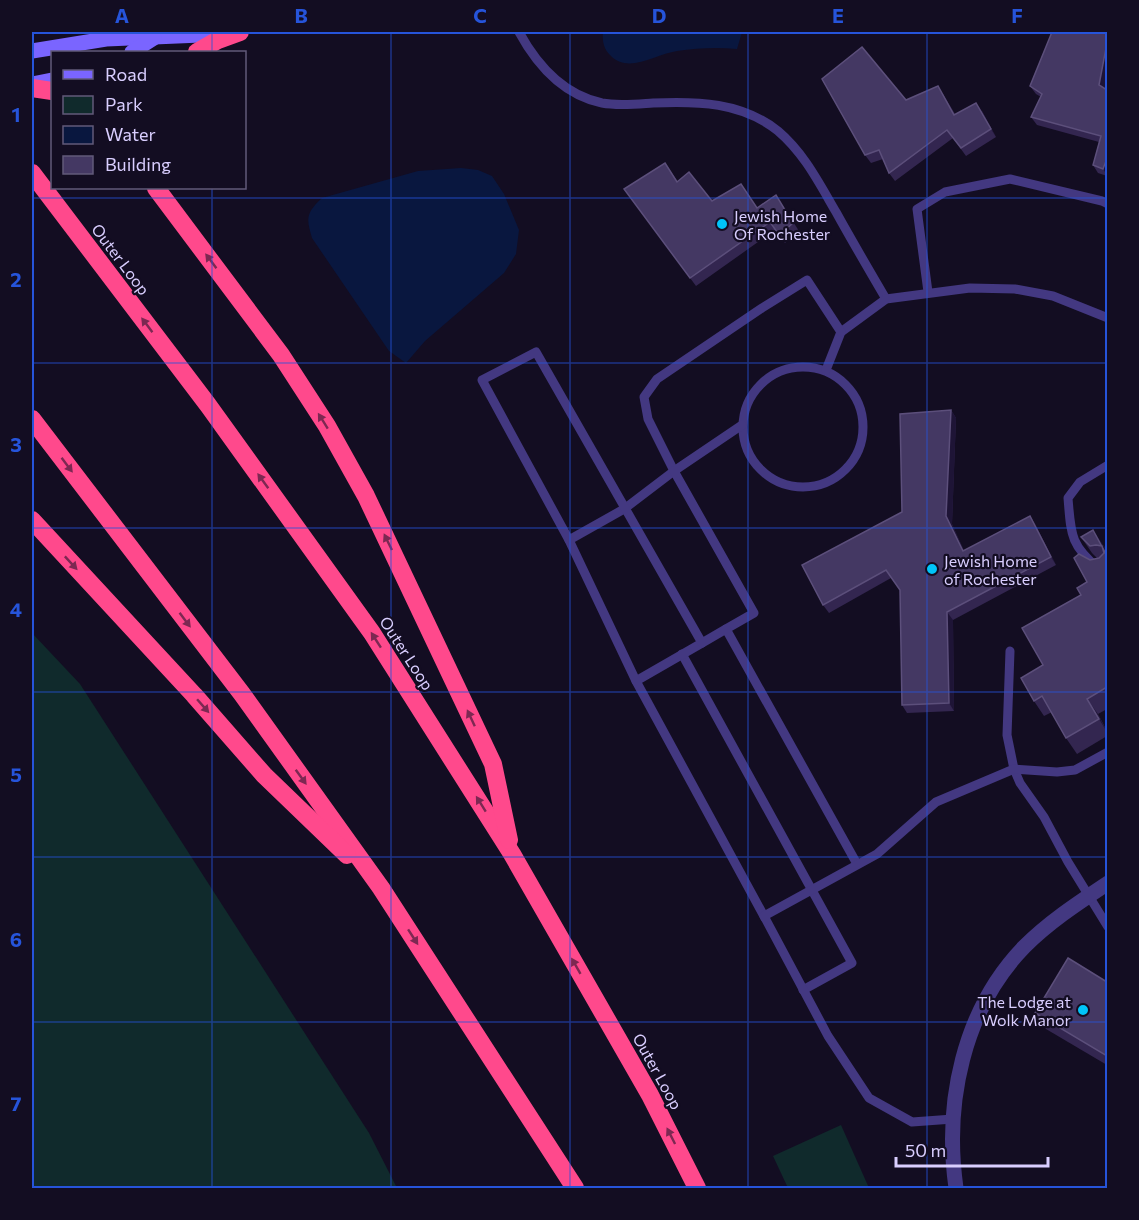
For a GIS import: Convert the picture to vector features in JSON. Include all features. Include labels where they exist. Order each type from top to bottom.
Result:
[{"type":"highway","points":[[199,51],[218,40],[242,32]]},
{"type":"highway","points":[[32,86],[51,91]]},
{"type":"highway","name":"Outer Loop","points":[[32,173],[208,405],[365,624],[512,854],[650,1095],[697,1188]]},
{"type":"highway","points":[[157,189],[281,355],[327,426],[366,496],[493,764],[512,854]]},
{"type":"highway","points":[[32,419],[242,694],[381,888],[575,1188]]},
{"type":"highway","points":[[32,520],[194,695],[264,775],[381,888]]},
{"type":"main road","points":[[32,51],[97,40],[160,34],[215,36],[242,32]]},
{"type":"main road","points":[[134,51],[160,34]]},
{"type":"main road","points":[[32,86],[51,80]]},
{"type":"street","points":[[956,1188],[952,1152],[956,1083],[966,1045],[986,998],[1024,947],[1062,914],[1107,884]]},
{"type":"lane","points":[[519,32],[541,66],[558,82],[579,95],[603,103],[683,101],[713,103],[744,111],[777,130],[798,150],[815,175],[886,299]]},
{"type":"lane","points":[[928,292],[917,209],[945,192],[1010,179],[1107,204]]},
{"type":"lane","points":[[636,681],[754,613],[674,471],[648,419],[644,397],[657,379],[807,280],[841,332]]},
{"type":"lane","points":[[826,370],[841,332],[886,299],[970,288],[1015,289],[1053,296],[1107,318]]},
{"type":"lane","points":[[702,643],[536,352],[482,380],[569,540],[636,681],[828,1036],[869,1098],[912,1122],[953,1119]]},
{"type":"lane","points":[[807,366],[826,370],[843,381],[856,397],[863,416],[863,436],[857,456],[845,472],[828,483],[808,488],[788,486],[769,477],[754,464],[745,445],[742,425],[746,406],[755,389],[770,376],[787,368],[807,366]]},
{"type":"lane","points":[[569,540],[624,509],[674,471],[742,425]]},
{"type":"lane","points":[[1107,478],[1105,467],[1080,482],[1068,498],[1071,534],[1084,556],[1099,568],[1107,567]]},
{"type":"lane","points":[[726,629],[857,864]]},
{"type":"lane","points":[[1010,651],[1007,735],[1014,769],[1020,783],[1044,817],[1107,927]]},
{"type":"lane","points":[[682,654],[852,963],[803,990]]},
{"type":"lane","points":[[765,918],[764,916],[877,854],[936,802],[1014,769],[1057,772],[1075,770],[1107,752]]},
{"type":"green space","points":[[32,633],[80,684],[369,1133],[397,1188],[32,1188]]},
{"type":"green space","points":[[841,1125],[869,1188],[788,1188],[773,1156]]},
{"type":"water","points":[[603,32],[742,32],[737,49],[684,50],[626,63],[618,61],[607,51],[603,42]]},
{"type":"water","points":[[461,168],[478,170],[492,176],[504,194],[519,230],[516,254],[504,273],[425,341],[406,363],[389,351],[312,238],[308,221],[310,212],[322,198],[418,171]]},
{"type":"building","points":[[1052,32],[1107,32],[1099,85],[1107,90],[1107,162],[1103,169],[1093,165],[1101,136],[1031,117],[1042,94],[1030,86]]},
{"type":"building","points":[[862,47],[906,100],[938,86],[954,115],[976,103],[991,129],[961,148],[947,130],[889,173],[879,150],[865,155],[822,79]]},
{"type":"building","name":"Jewish Home Of Rochester","points":[[665,163],[677,182],[689,172],[712,201],[741,184],[757,208],[776,195],[793,223],[779,235],[770,222],[690,278],[624,189]]},
{"type":"building","name":"Jewish Home of Rochester","points":[[951,410],[946,516],[963,551],[1030,516],[1051,557],[947,612],[949,703],[902,705],[900,590],[886,570],[823,605],[802,565],[902,512],[900,414]]},
{"type":"building","points":[[1093,530],[1102,546],[1090,546],[1081,537]]},
{"type":"building","points":[[1102,548],[1107,556],[1107,687],[1087,699],[1099,719],[1066,738],[1042,696],[1034,701],[1021,678],[1043,665],[1022,628],[1081,595],[1077,588],[1087,582],[1074,558],[1079,554],[1090,560],[1099,558],[1104,553]]},
{"type":"building","name":"The Lodge at Wolk Manor","points":[[1068,958],[1107,982],[1107,1056],[1035,1013]]},
{"type":"place","name":"Jewish Home Of Rochester","points":[[722,224]]},
{"type":"place","name":"Jewish Home of Rochester","points":[[932,569]]},
{"type":"place","name":"The Lodge at Wolk Manor","points":[[1083,1010]]}]
